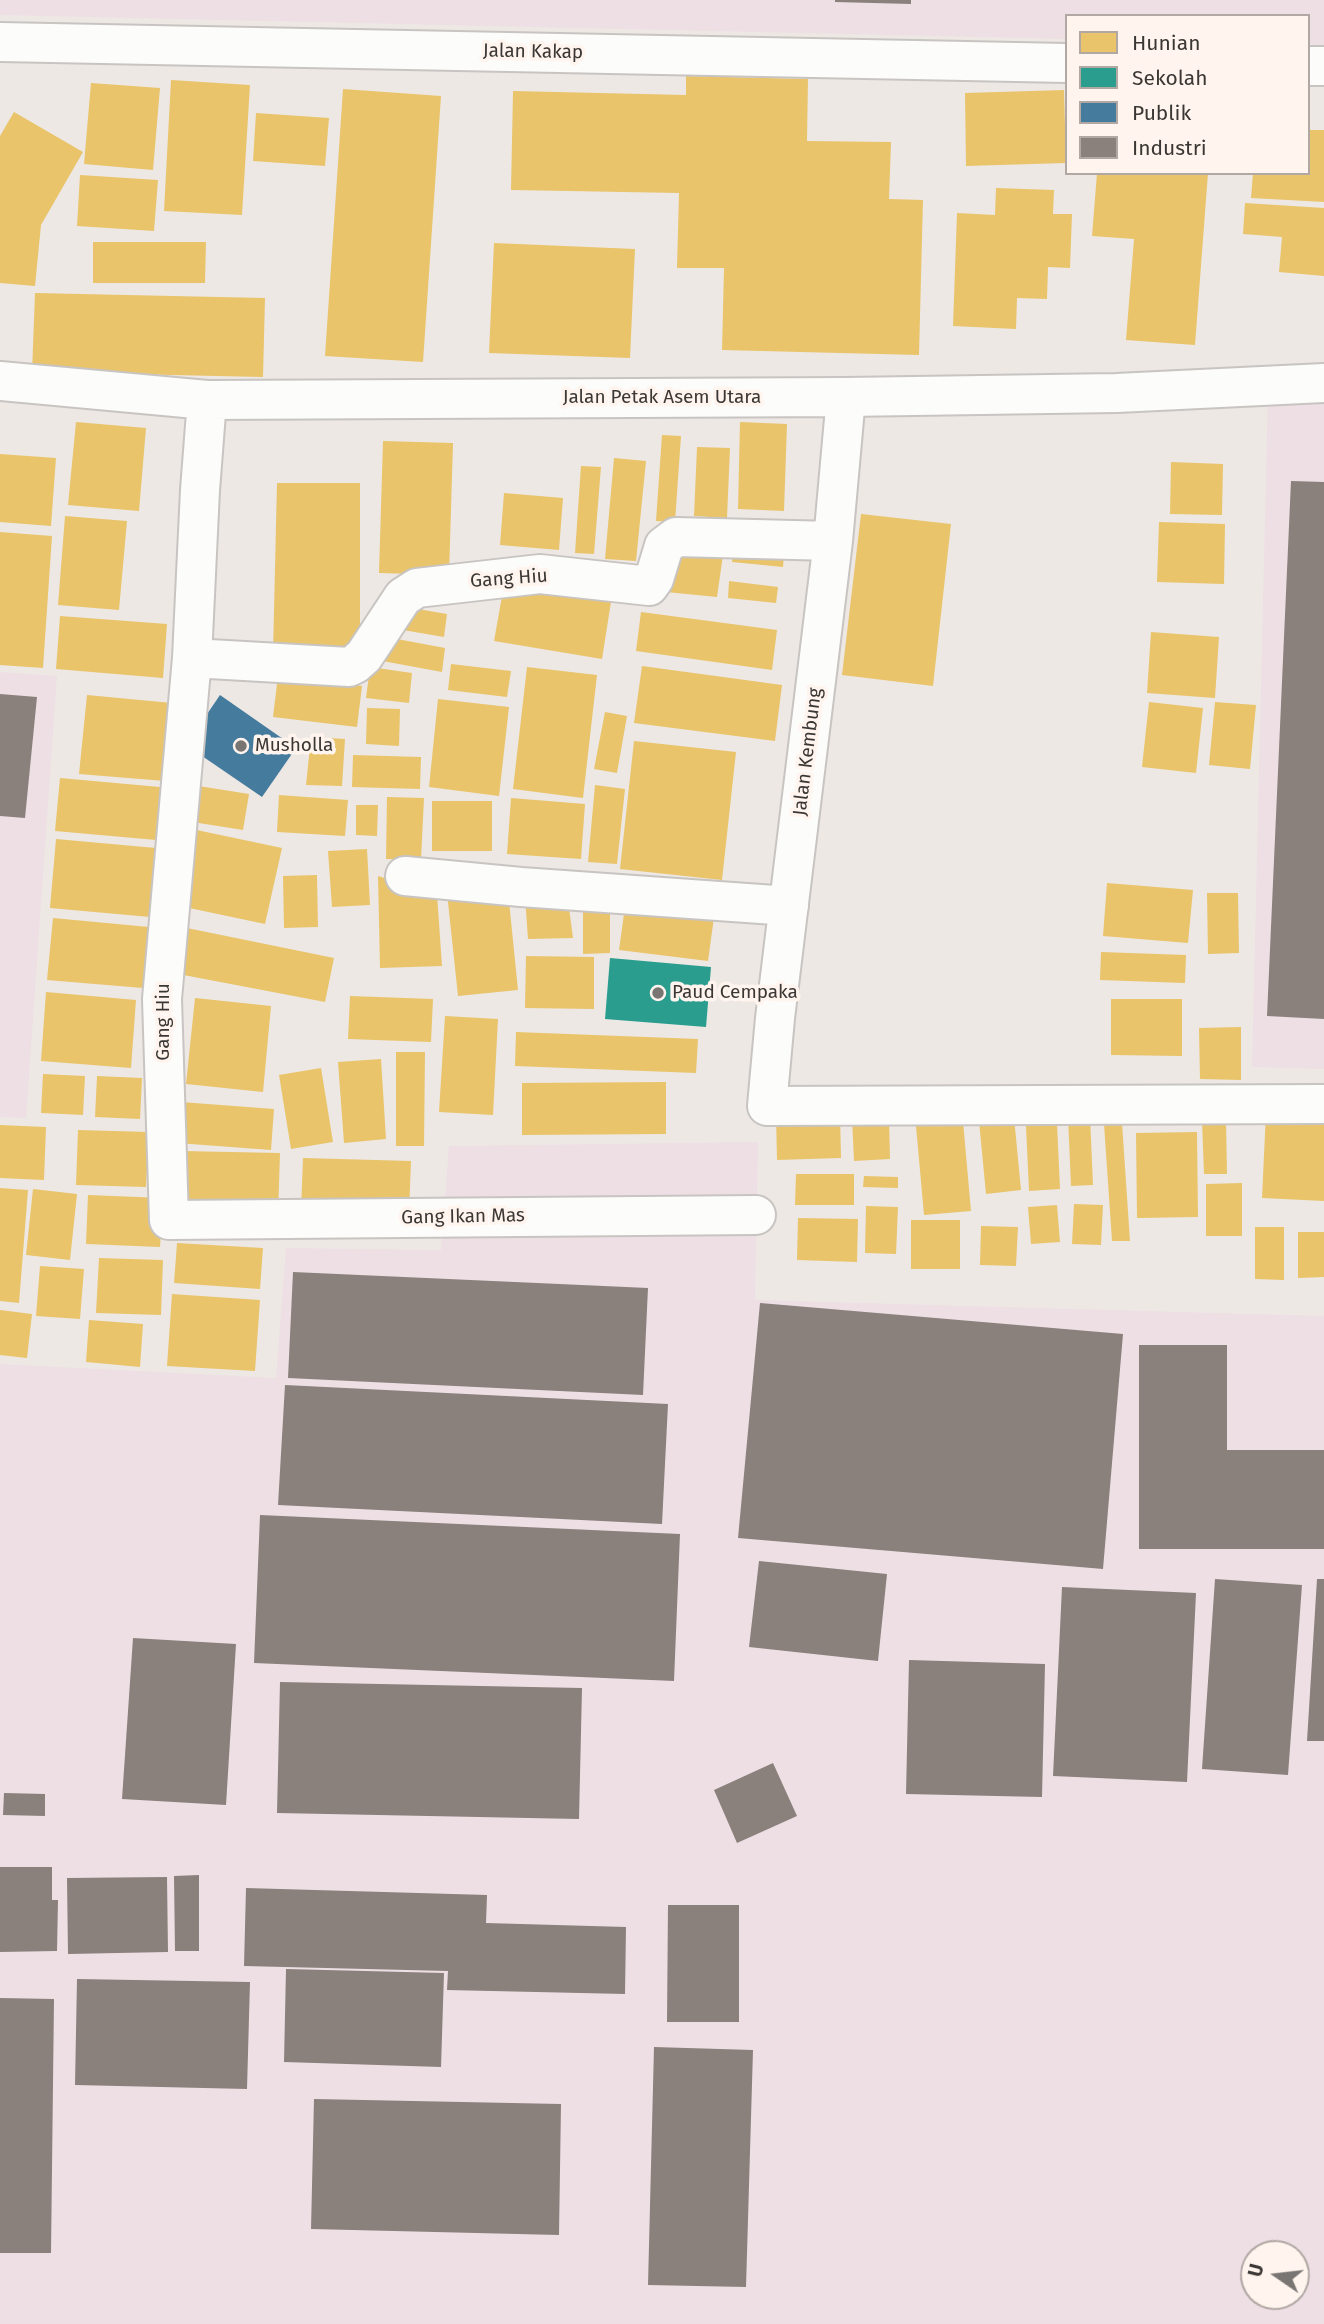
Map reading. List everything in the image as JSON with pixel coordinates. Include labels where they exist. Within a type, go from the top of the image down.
[{"type":"street","name":"Jalan Kakap","points":[[0,42],[1065,63]]},
{"type":"street","name":"Jalan Petak Asem Utara","points":[[0,381],[207,400],[1117,393],[1324,383]]},
{"type":"street","name":"Jalan Kembung","points":[[846,397],[833,541],[775,1018],[767,1106],[1324,1104]]},
{"type":"street","name":"Gang Hiu","points":[[169,1220],[162,999],[192,658],[207,400]]},
{"type":"street","name":"Gang Hiu","points":[[192,658],[349,667],[364,656],[403,597],[417,589],[540,574],[649,586],[654,579],[664,546],[676,537],[833,541]]},
{"type":"street","points":[[405,876],[789,906]]},
{"type":"street","name":"Gang Ikan Mas","points":[[169,1220],[756,1215]]},
{"type":"shaded area","points":[[0,0],[1324,0],[1324,45],[1310,44],[1310,14],[1065,14],[1065,39],[0,15]]},
{"type":"shaded area","points":[[1268,391],[1324,392],[1324,1069],[1252,1067]]},
{"type":"shaded area","points":[[0,672],[57,676],[26,1118],[0,1117]]},
{"type":"shaded area","points":[[758,1142],[755,1300],[1324,1316],[1324,2324],[0,2324],[0,1364],[276,1378],[286,1248],[441,1250],[449,1146]]},
{"type":"building: Hunian","points":[[686,76],[808,79],[807,141],[891,142],[889,199],[923,200],[919,355],[722,350],[724,268],[677,268],[679,193],[511,190],[513,91],[686,95]]},
{"type":"building: Hunian","points":[[171,80],[250,85],[242,215],[164,211]]},
{"type":"building: Hunian","points":[[91,83],[160,88],[153,170],[84,164]]},
{"type":"building: Hunian","points":[[343,89],[441,96],[423,362],[325,356]]},
{"type":"building: Hunian","points":[[1064,90],[1065,163],[966,166],[965,93]]},
{"type":"building: Hunian","points":[[14,112],[83,152],[41,225],[35,286],[0,283],[0,136]]},
{"type":"building: Hunian","points":[[256,113],[329,118],[325,166],[253,161]]},
{"type":"building: Hunian","points":[[1310,130],[1324,130],[1324,202],[1251,198],[1253,175],[1310,175]]},
{"type":"building: Hunian","points":[[80,175],[158,180],[154,231],[77,226]]},
{"type":"building: Hunian","points":[[1097,175],[1208,175],[1195,345],[1126,340],[1134,239],[1092,236]]},
{"type":"building: Hunian","points":[[996,188],[1054,190],[1053,214],[1072,214],[1070,268],[1048,267],[1047,299],[1017,298],[1016,329],[953,326],[957,213],[995,215]]},
{"type":"building: Hunian","points":[[1245,203],[1324,208],[1324,276],[1279,272],[1282,237],[1243,234]]},
{"type":"building: Hunian","points":[[93,242],[206,242],[205,283],[93,283]]},
{"type":"building: Hunian","points":[[494,243],[635,249],[630,358],[489,353]]},
{"type":"building: Hunian","points":[[35,293],[265,298],[263,377],[32,372]]},
{"type":"building: Hunian","points":[[76,422],[146,428],[139,511],[68,505]]},
{"type":"building: Hunian","points":[[740,422],[787,424],[784,511],[738,509]]},
{"type":"building: Hunian","points":[[662,435],[681,436],[675,522],[656,521]]},
{"type":"building: Hunian","points":[[383,441],[453,443],[449,575],[379,573]]},
{"type":"building: Hunian","points":[[697,447],[730,448],[727,518],[694,516]]},
{"type":"building: Hunian","points":[[0,454],[56,458],[51,526],[0,522]]},
{"type":"building: Hunian","points":[[614,458],[646,461],[636,561],[605,559]]},
{"type":"building: Hunian","points":[[1171,462],[1223,464],[1222,515],[1170,514]]},
{"type":"building: Hunian","points":[[581,466],[601,467],[594,554],[575,553]]},
{"type":"building: Hunian","points":[[277,483],[360,483],[360,651],[273,653]]},
{"type":"building: Hunian","points":[[504,493],[563,498],[559,550],[500,545]]},
{"type":"building: Hunian","points":[[861,514],[951,524],[933,686],[842,675]]},
{"type":"building: Hunian","points":[[65,516],[127,521],[119,610],[58,605]]},
{"type":"building: Hunian","points":[[1159,522],[1225,524],[1224,584],[1157,582]]},
{"type":"building: Hunian","points":[[0,532],[52,536],[43,668],[0,665]]},
{"type":"building: Hunian","points":[[670,550],[723,555],[717,597],[666,592]]},
{"type":"building: Hunian","points":[[733,551],[784,556],[783,567],[732,562]]},
{"type":"building: Hunian","points":[[729,581],[778,587],[776,603],[728,598]]},
{"type":"building: Hunian","points":[[504,585],[611,602],[602,659],[494,641]]},
{"type":"building: Hunian","points":[[400,606],[447,614],[444,637],[397,629]]},
{"type":"building: Hunian","points":[[641,612],[777,630],[772,670],[636,651]]},
{"type":"building: Hunian","points":[[60,616],[167,624],[163,678],[56,669]]},
{"type":"building: Hunian","points":[[1151,632],[1219,637],[1215,698],[1147,693]]},
{"type":"building: Hunian","points":[[381,636],[445,648],[442,672],[377,660]]},
{"type":"building: Hunian","points":[[451,664],[511,671],[507,697],[448,690]]},
{"type":"building: Hunian","points":[[642,666],[782,685],[775,741],[634,723]]},
{"type":"building: Hunian","points":[[370,667],[412,673],[409,703],[366,698]]},
{"type":"building: Hunian","points":[[527,667],[597,675],[583,798],[513,789]]},
{"type":"building: Hunian","points":[[278,676],[362,686],[357,727],[273,717]]},
{"type":"building: Hunian","points":[[87,695],[172,703],[165,781],[79,774]]},
{"type":"building: Hunian","points":[[438,699],[509,707],[499,796],[429,787]]},
{"type":"building: Hunian","points":[[1149,702],[1203,708],[1196,773],[1142,767]]},
{"type":"building: Hunian","points":[[1215,702],[1256,705],[1250,769],[1209,765]]},
{"type":"building: Hunian","points":[[367,708],[400,709],[399,746],[366,744]]},
{"type":"building: Hunian","points":[[605,712],[627,716],[617,773],[594,769]]},
{"type":"building: Hunian","points":[[311,737],[345,739],[342,786],[306,785]]},
{"type":"building: Hunian","points":[[634,741],[736,752],[722,880],[620,869]]},
{"type":"building: Hunian","points":[[353,755],[421,757],[420,789],[352,787]]},
{"type":"building: Hunian","points":[[60,778],[160,787],[156,840],[55,831]]},
{"type":"building: Hunian","points":[[186,784],[249,794],[243,830],[180,820]]},
{"type":"building: Hunian","points":[[595,785],[625,789],[617,864],[588,862]]},
{"type":"building: Hunian","points":[[279,795],[348,800],[345,836],[277,832]]},
{"type":"building: Hunian","points":[[387,797],[424,798],[421,860],[386,859]]},
{"type":"building: Hunian","points":[[511,798],[585,804],[581,859],[507,854]]},
{"type":"building: Hunian","points":[[432,801],[492,801],[492,851],[432,851]]},
{"type":"building: Hunian","points":[[356,805],[378,805],[377,836],[356,835]]},
{"type":"building: Hunian","points":[[192,829],[282,848],[265,924],[175,905]]},
{"type":"building: Hunian","points":[[56,839],[156,848],[150,917],[50,908]]},
{"type":"building: Hunian","points":[[367,849],[370,905],[332,907],[328,851]]},
{"type":"building: Hunian","points":[[317,875],[318,927],[284,928],[283,876]]},
{"type":"building: Hunian","points":[[378,876],[437,894],[442,966],[380,968]]},
{"type":"building: Hunian","points":[[1107,883],[1193,890],[1188,943],[1103,936]]},
{"type":"building: Hunian","points":[[447,893],[509,901],[518,990],[458,996]]},
{"type":"building: Hunian","points":[[1207,893],[1238,893],[1239,953],[1208,954]]},
{"type":"building: Hunian","points":[[525,897],[568,900],[573,938],[528,939]]},
{"type":"building: Hunian","points":[[583,898],[610,898],[610,953],[583,954]]},
{"type":"building: Hunian","points":[[626,899],[715,910],[708,961],[619,950]]},
{"type":"building: Hunian","points":[[53,918],[149,927],[143,988],[47,980]]},
{"type":"building: Hunian","points":[[182,927],[334,958],[325,1002],[173,973]]},
{"type":"building: Hunian","points":[[1101,952],[1186,955],[1185,983],[1100,980]]},
{"type":"building: Hunian","points":[[526,956],[594,957],[594,1009],[525,1008]]},
{"type":"building: Hunian","points":[[46,992],[136,1000],[131,1068],[41,1061]]},
{"type":"building: Hunian","points":[[350,996],[433,999],[431,1042],[348,1039]]},
{"type":"building: Hunian","points":[[195,998],[271,1006],[263,1092],[186,1084]]},
{"type":"building: Hunian","points":[[1111,999],[1182,999],[1182,1056],[1111,1055]]},
{"type":"building: Hunian","points":[[445,1016],[498,1019],[493,1115],[439,1112]]},
{"type":"building: Hunian","points":[[1241,1027],[1241,1080],[1200,1079],[1199,1028]]},
{"type":"building: Hunian","points":[[516,1032],[698,1039],[696,1073],[515,1066]]},
{"type":"building: Hunian","points":[[396,1052],[425,1052],[424,1146],[396,1146]]},
{"type":"building: Hunian","points":[[381,1059],[386,1139],[344,1143],[338,1062]]},
{"type":"building: Hunian","points":[[321,1068],[333,1142],[291,1149],[279,1075]]},
{"type":"building: Hunian","points":[[43,1074],[85,1076],[83,1115],[41,1113]]},
{"type":"building: Hunian","points":[[97,1076],[142,1078],[140,1119],[95,1117]]},
{"type":"building: Hunian","points":[[666,1082],[666,1134],[522,1135],[522,1083]]},
{"type":"building: Hunian","points":[[181,1102],[274,1109],[271,1150],[177,1143]]},
{"type":"building: Hunian","points":[[962,1110],[971,1211],[924,1215],[915,1115]]},
{"type":"building: Hunian","points":[[1266,1112],[1324,1115],[1324,1201],[1262,1198]]},
{"type":"building: Hunian","points":[[840,1114],[841,1158],[777,1160],[776,1115]]},
{"type":"building: Hunian","points":[[889,1116],[890,1159],[854,1161],[852,1118]]},
{"type":"building: Hunian","points":[[1090,1116],[1093,1185],[1071,1186],[1068,1117]]},
{"type":"building: Hunian","points":[[1014,1117],[1021,1190],[986,1194],[979,1121]]},
{"type":"building: Hunian","points":[[1226,1120],[1227,1174],[1204,1174],[1202,1121]]},
{"type":"building: Hunian","points":[[1057,1123],[1060,1189],[1029,1191],[1026,1126]]},
{"type":"building: Hunian","points":[[1122,1123],[1130,1241],[1112,1241],[1104,1124]]},
{"type":"building: Hunian","points":[[0,1125],[46,1127],[44,1180],[0,1178]]},
{"type":"building: Hunian","points":[[78,1130],[149,1132],[146,1187],[76,1185]]},
{"type":"building: Hunian","points":[[1197,1132],[1198,1217],[1137,1218],[1136,1133]]},
{"type":"building: Hunian","points":[[182,1151],[280,1153],[278,1216],[180,1214]]},
{"type":"building: Hunian","points":[[303,1158],[411,1161],[409,1213],[301,1209]]},
{"type":"building: Hunian","points":[[796,1174],[854,1174],[854,1205],[795,1205]]},
{"type":"building: Hunian","points":[[864,1176],[898,1177],[898,1188],[863,1187]]},
{"type":"building: Hunian","points":[[1242,1183],[1242,1236],[1206,1236],[1206,1184]]},
{"type":"building: Hunian","points":[[0,1188],[28,1190],[19,1303],[0,1301]]},
{"type":"building: Hunian","points":[[33,1189],[77,1194],[70,1260],[26,1255]]},
{"type":"building: Hunian","points":[[88,1195],[163,1198],[160,1247],[86,1244]]},
{"type":"building: Hunian","points":[[1074,1204],[1103,1205],[1101,1245],[1072,1244]]},
{"type":"building: Hunian","points":[[1057,1205],[1060,1242],[1031,1244],[1028,1207]]},
{"type":"building: Hunian","points":[[866,1206],[898,1207],[896,1254],[865,1253]]},
{"type":"building: Hunian","points":[[798,1218],[858,1219],[857,1262],[797,1260]]},
{"type":"building: Hunian","points":[[911,1220],[960,1220],[960,1269],[911,1269]]},
{"type":"building: Hunian","points":[[981,1226],[1018,1227],[1016,1266],[980,1265]]},
{"type":"building: Hunian","points":[[1255,1227],[1284,1227],[1284,1280],[1255,1279]]},
{"type":"building: Hunian","points":[[1298,1232],[1324,1232],[1324,1277],[1298,1278]]},
{"type":"building: Hunian","points":[[177,1243],[263,1248],[260,1289],[174,1283]]},
{"type":"building: Hunian","points":[[99,1258],[163,1260],[161,1315],[96,1313]]},
{"type":"building: Hunian","points":[[40,1266],[84,1269],[80,1319],[36,1316]]},
{"type":"building: Hunian","points":[[172,1294],[260,1300],[255,1371],[167,1366]]},
{"type":"building: Hunian","points":[[0,1310],[32,1314],[27,1358],[0,1355]]},
{"type":"building: Hunian","points":[[89,1320],[143,1324],[140,1367],[86,1362]]},
{"type":"building: Sekolah","name":"Paud Cempaka","points":[[610,958],[711,967],[706,1027],[605,1019]]},
{"type":"building: Publik","name":"Musholla","points":[[220,695],[296,748],[262,797],[186,745]]},
{"type":"building: Industri","points":[[911,0],[911,4],[835,2]]},
{"type":"building: Industri","points":[[1291,481],[1324,482],[1324,1019],[1267,1016]]},
{"type":"building: Industri","points":[[0,694],[37,697],[25,818],[0,816]]},
{"type":"building: Industri","points":[[293,1272],[648,1288],[643,1395],[288,1378]]},
{"type":"building: Industri","points":[[760,1303],[1123,1334],[1103,1569],[738,1538]]},
{"type":"building: Industri","points":[[1139,1345],[1227,1345],[1227,1450],[1324,1450],[1324,1549],[1139,1549]]},
{"type":"building: Industri","points":[[285,1385],[668,1404],[662,1524],[278,1505]]},
{"type":"building: Industri","points":[[260,1515],[680,1534],[674,1681],[254,1663]]},
{"type":"building: Industri","points":[[759,1561],[887,1574],[878,1661],[749,1647]]},
{"type":"building: Industri","points":[[1215,1579],[1302,1585],[1288,1775],[1202,1769]]},
{"type":"building: Industri","points":[[1317,1579],[1324,1579],[1324,1741],[1307,1741]]},
{"type":"building: Industri","points":[[1062,1587],[1196,1593],[1187,1782],[1053,1776]]},
{"type":"building: Industri","points":[[133,1638],[236,1644],[226,1805],[122,1799]]},
{"type":"building: Industri","points":[[909,1660],[1045,1664],[1042,1797],[906,1794]]},
{"type":"building: Industri","points":[[280,1682],[582,1688],[579,1819],[277,1813]]},
{"type":"building: Industri","points":[[773,1763],[797,1816],[737,1843],[714,1790]]},
{"type":"building: Industri","points":[[4,1793],[45,1794],[45,1816],[3,1815]]},
{"type":"building: Industri","points":[[0,1867],[52,1867],[52,1900],[58,1900],[57,1951],[0,1952]]},
{"type":"building: Industri","points":[[199,1875],[199,1951],[175,1951],[174,1876]]},
{"type":"building: Industri","points":[[167,1877],[168,1952],[68,1954],[67,1878]]},
{"type":"building: Industri","points":[[246,1888],[487,1895],[486,1923],[626,1927],[625,1994],[447,1990],[448,1971],[244,1966]]},
{"type":"building: Industri","points":[[668,1905],[739,1905],[739,2022],[667,2022]]},
{"type":"building: Industri","points":[[286,1969],[444,1973],[441,2067],[284,2062]]},
{"type":"building: Industri","points":[[77,1979],[250,1982],[247,2089],[75,2085]]},
{"type":"building: Industri","points":[[0,1998],[54,1999],[51,2253],[0,2253]]},
{"type":"building: Industri","points":[[654,2047],[753,2050],[746,2287],[648,2285]]},
{"type":"building: Industri","points":[[314,2099],[561,2104],[559,2235],[311,2229]]},
{"type":"place","name":"Musholla","points":[[241,746]]},
{"type":"place","name":"Paud Cempaka","points":[[658,993]]}]
